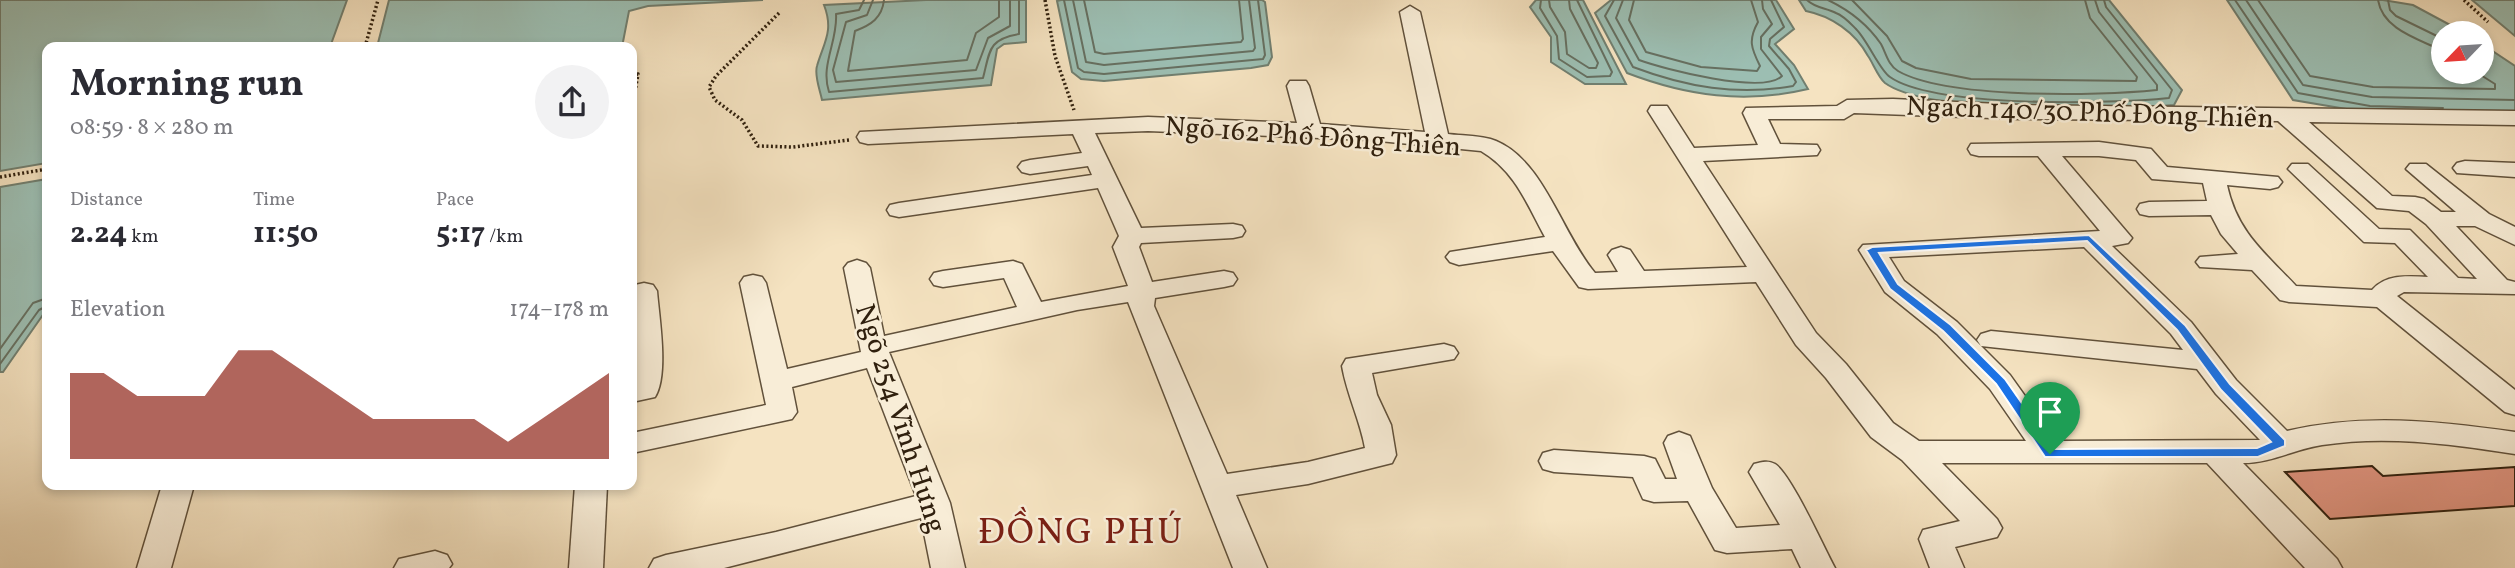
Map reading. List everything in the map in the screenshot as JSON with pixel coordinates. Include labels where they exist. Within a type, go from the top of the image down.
[{"type":"street","points":[[1410,12],[1438,142]]},
{"type":"street","points":[[1298,86],[1306,108],[1310,132]]},
{"type":"street","name":"Ngách 140/30 Phố Đông Thiên","points":[[1772,151],[1754,113],[1844,112],[1847,107],[1893,106],[2020,112],[2285,115],[2386,203],[2415,204],[2435,219],[2507,288]]},
{"type":"street","points":[[1659,111],[1761,274],[1806,339],[1836,371],[1882,430],[1913,452],[1986,528],[1935,539],[1947,568]]},
{"type":"street","points":[[2285,115],[2515,118]]},
{"type":"street","name":"Ngõ 162 Phố Đông Thiên","points":[[868,137],[1148,124],[1369,133],[1487,145],[1510,158],[1531,186],[1560,242],[1588,281],[1761,274]]},
{"type":"street","points":[[1082,129],[1098,169],[1132,236]]},
{"type":"street","points":[[1979,149],[2099,149],[2143,154],[2160,174],[2270,182]]},
{"type":"street","points":[[1687,155],[1810,150]]},
{"type":"street","points":[[2045,150],[2119,238],[1872,250],[1894,286],[1947,328],[2000,382],[2050,454]]},
{"type":"street","points":[[1030,167],[1098,169]]},
{"type":"street","points":[[2465,168],[2515,170]]},
{"type":"street","points":[[898,210],[1098,169]]},
{"type":"street","points":[[2300,169],[2373,237],[2401,235],[2449,284]]},
{"type":"street","points":[[2418,169],[2480,219],[2515,237]]},
{"type":"street","points":[[2214,177],[2220,208],[2233,234],[2289,294],[2385,299],[2515,405]]},
{"type":"street","points":[[2149,209],[2220,208]]},
{"type":"street","name":"Ngách 140/30 Phố Đông Thiên","points":[[2435,219],[2480,219]]},
{"type":"street","points":[[1132,236],[1233,231]]},
{"type":"street","points":[[1132,236],[1126,247],[1143,292],[1141,306],[1250,568]]},
{"type":"street","points":[[2089,238],[2181,327],[2226,387],[2280,443]]},
{"type":"street","points":[[1459,257],[1560,242]]},
{"type":"street","points":[[1621,256],[1636,280]]},
{"type":"street","points":[[2209,262],[2258,262]]},
{"type":"street","name":"Ngõ 254 Vĩnh Hưng","points":[[856,268],[875,352],[934,503],[948,568]]},
{"type":"street","points":[[943,279],[1013,269],[1032,312]]},
{"type":"street","points":[[776,381],[875,352],[1032,312],[1077,302],[1224,279]]},
{"type":"street","points":[[637,442],[782,412],[753,283]]},
{"type":"street","name":"Ngách 140/30 Phố Đông Thiên","points":[[2385,299],[2384,292],[2400,284],[2507,288]]},
{"type":"street","points":[[637,391],[646,390],[644,291]]},
{"type":"street","points":[[1991,340],[2207,361]]},
{"type":"street","points":[[1217,487],[1308,473],[1381,455],[1376,425],[1362,395],[1356,366],[1444,353]]},
{"type":"street","points":[[1913,452],[2258,452],[2280,443],[2363,429],[2455,434],[2515,443]]},
{"type":"street","points":[[1679,443],[1698,488],[1727,541],[1802,536]]},
{"type":"street","points":[[2216,453],[2325,568]]},
{"type":"street","points":[[1554,461],[1644,467],[1654,491],[1698,488]]},
{"type":"street","points":[[1765,472],[1783,498],[1818,568]]},
{"type":"street","points":[[154,568],[177,490]]},
{"type":"street","points":[[586,568],[592,490]]},
{"type":"street","points":[[666,568],[776,544],[934,503]]},
{"type":"path","points":[[366,42],[378,0]]},
{"type":"path","points":[[1045,0],[1046,25],[1054,61],[1082,129]]},
{"type":"path","points":[[2464,0],[2487,21]]},
{"type":"path","points":[[779,13],[716,76],[709,87],[715,100],[741,120],[758,146],[793,147],[868,137]]},
{"type":"path","points":[[0,177],[42,170]]},
{"type":"water","points":[[0,0],[347,0],[332,42],[42,42],[42,164],[0,171]]},
{"type":"water","points":[[389,0],[763,0],[648,6],[629,11],[623,42],[378,42]]},
{"type":"water","points":[[926,0],[1026,0],[1026,42],[1004,44],[997,49],[991,85],[822,100],[816,70],[828,29],[824,5]]},
{"type":"water","points":[[1262,0],[1265,2],[1272,57],[1268,65],[1251,68],[1104,81],[1081,79],[1072,72],[1057,1]]},
{"type":"water","points":[[1536,0],[1583,0],[1626,84],[1585,84],[1551,62],[1551,37],[1530,7]]},
{"type":"water","points":[[1611,0],[1776,0],[1794,29],[1775,44],[1794,65],[1808,89],[1762,96],[1716,95],[1672,87],[1627,73],[1595,13]]},
{"type":"water","points":[[1799,0],[2109,0],[2182,90],[2174,105],[2111,108],[2024,108],[1941,101],[1908,93],[1885,83],[1863,47],[1842,26],[1806,11]]},
{"type":"water","points":[[2227,0],[2383,0],[2413,5],[2443,21],[2431,21],[2431,84],[2494,84],[2494,52],[2515,66],[2515,116],[2370,113],[2293,100]]},
{"type":"water","points":[[2472,0],[2515,0],[2515,36]]},
{"type":"water","points":[[42,180],[42,316],[3,372],[0,372],[0,187]]},
{"type":"building","points":[[2372,466],[2383,476],[2515,467],[2515,506],[2330,519],[2285,472]]},
{"type":"district","name":"ĐỒNG PHÚ","points":[[1081,530]]},
{"type":"route","points":[[2089,238],[2181,327],[2226,387],[2280,443],[2258,452],[2050,454],[2000,382],[1947,328],[1894,286],[1872,250],[2089,238]]}]
